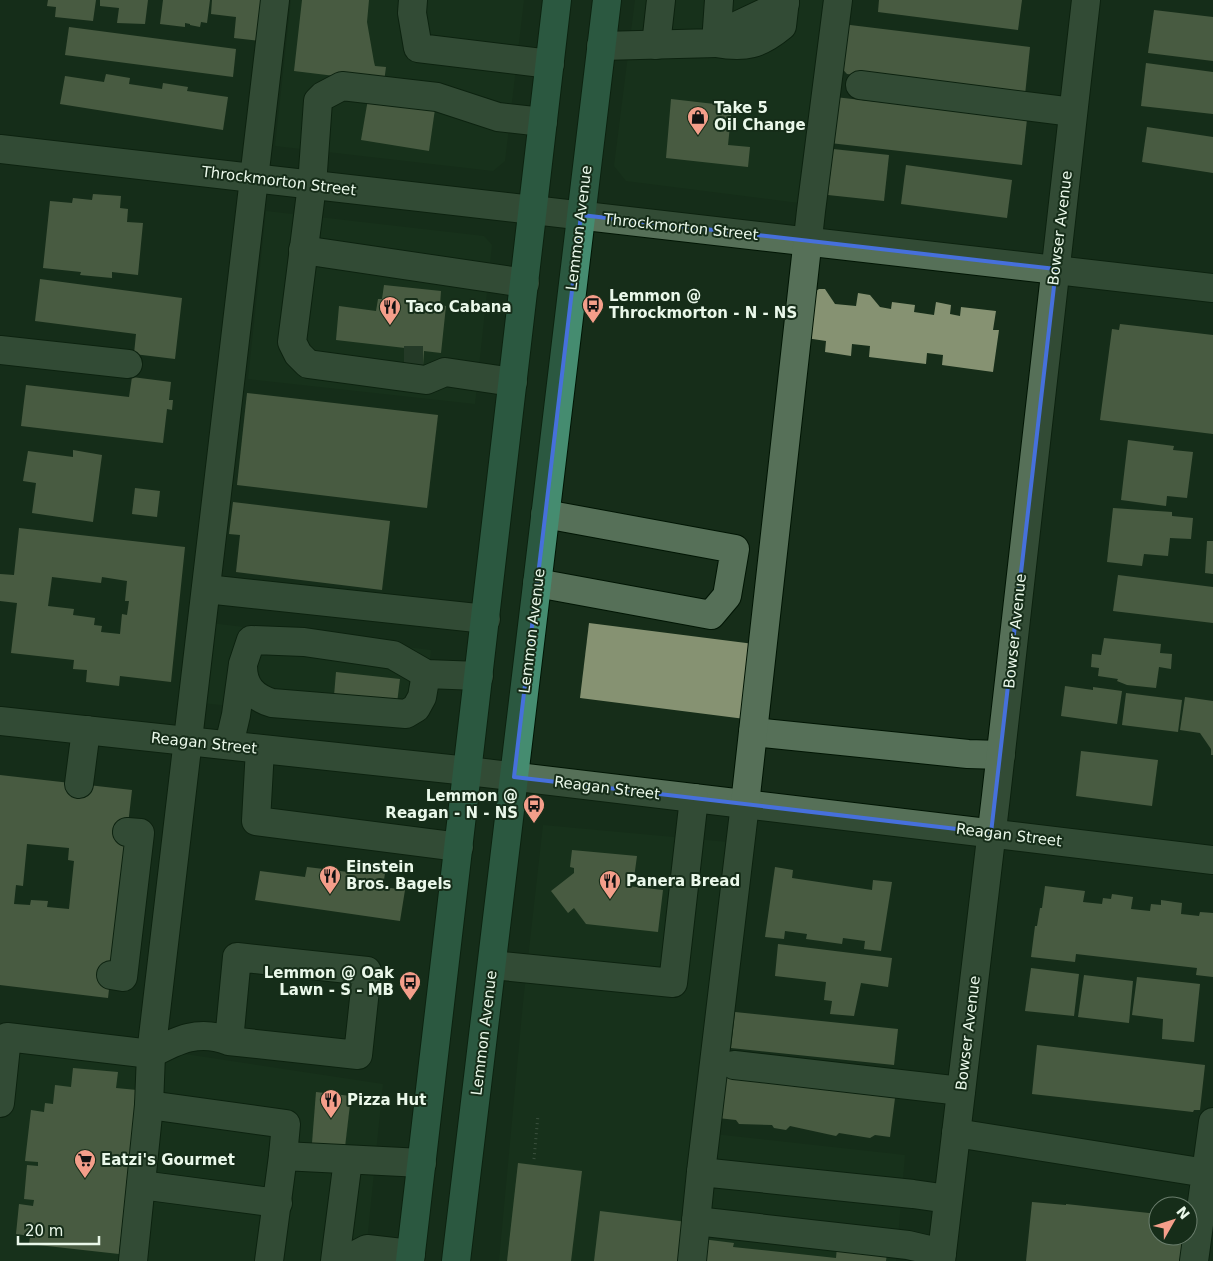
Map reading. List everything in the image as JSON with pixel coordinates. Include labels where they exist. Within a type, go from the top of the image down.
[{"type":"main road","points":[[411,1257],[557,0]]},
{"type":"main road","name":"Lemmon Avenue","points":[[456,1261],[607,0]]},
{"type":"street","points":[[134,1261],[149,1105],[150,1054],[275,0]]},
{"type":"street","points":[[413,0],[412,13],[418,48],[550,64]]},
{"type":"street","points":[[656,45],[661,0]]},
{"type":"street","points":[[716,43],[718,0]]},
{"type":"street","points":[[692,1261],[808,241],[838,0]]},
{"type":"street","name":"Bowser Avenue","points":[[941,1257],[1001,755],[1086,0]]},
{"type":"street","points":[[601,46],[716,43],[732,28],[785,2]]},
{"type":"street","points":[[860,85],[1073,112]]},
{"type":"street","points":[[424,364],[426,380],[308,364],[298,354],[292,342],[312,185],[318,101],[323,96],[342,86],[437,97],[498,117],[544,122]]},
{"type":"street","name":"Throckmorton Street","points":[[0,149],[1213,288]]},
{"type":"street","points":[[303,250],[525,283]]},
{"type":"street","points":[[0,350],[128,364]]},
{"type":"street","points":[[344,369],[358,358],[424,364],[513,382]]},
{"type":"street","points":[[537,583],[711,615],[727,596],[735,549],[545,514]]},
{"type":"street","points":[[206,590],[486,619]]},
{"type":"street","points":[[229,745],[236,715],[243,664],[251,640],[304,642],[392,655],[426,674],[479,676]]},
{"type":"street","points":[[243,664],[243,675],[246,685],[253,694],[262,700],[272,703],[406,714],[416,708],[422,697],[426,674]]},
{"type":"street","name":"Reagan Street","points":[[0,721],[468,771],[1213,860]]},
{"type":"street","points":[[79,784],[86,730]]},
{"type":"street","points":[[753,732],[968,754],[1001,755]]},
{"type":"street","points":[[260,749],[256,821],[459,847]]},
{"type":"street","points":[[492,964],[673,983],[694,798]]},
{"type":"street","points":[[111,975],[123,977],[125,904],[140,833],[127,832]]},
{"type":"street","points":[[0,1103],[4,1037],[150,1054],[181,1038],[216,1036],[229,1041],[358,1055],[366,971],[237,957],[229,1041]]},
{"type":"street","points":[[734,1065],[961,1091]]},
{"type":"street","points":[[149,1105],[286,1124],[278,1204],[269,1261]]},
{"type":"street","points":[[1194,1261],[1213,1122]]},
{"type":"street","points":[[956,1133],[1206,1174]]},
{"type":"street","points":[[283,1156],[422,1164]]},
{"type":"street","points":[[335,1261],[348,1160]]},
{"type":"street","points":[[701,1172],[948,1199]]},
{"type":"street","points":[[141,1185],[278,1204]]},
{"type":"street","points":[[696,1221],[908,1245],[941,1257]]},
{"type":"street","points":[[344,1261],[367,1250],[411,1257]]},
{"type":"path","points":[[534,1159],[538,1115]]},
{"type":"highlighted area","points":[[581,215],[1056,269],[991,833],[514,777]]},
{"type":"shaded area","points":[[291,0],[524,0],[505,161],[493,171],[275,146]]},
{"type":"shaded area","points":[[635,0],[825,0],[799,203],[626,181],[614,166]]},
{"type":"shaded area","points":[[266,211],[484,236],[492,245],[475,404],[248,379]]},
{"type":"shaded area","points":[[211,623],[431,650],[426,699],[407,725],[202,703]]},
{"type":"shaded area","points":[[543,825],[728,842],[696,1132],[905,1155],[896,1261],[499,1261],[523,1003]]},
{"type":"shaded area","points":[[0,1026],[383,1084],[365,1261],[0,1261]]},
{"type":"building","points":[[48,0],[96,0],[93,21],[55,17],[56,7],[47,6]]},
{"type":"building","points":[[100,0],[148,0],[145,24],[117,23],[119,8],[100,6]]},
{"type":"building","points":[[163,0],[210,0],[207,23],[201,22],[200,27],[185,23],[185,27],[160,24]]},
{"type":"building","points":[[212,0],[266,0],[261,41],[234,38],[236,17],[211,14]]},
{"type":"building","points":[[302,0],[369,0],[367,22],[374,62],[375,66],[386,67],[384,82],[294,71]]},
{"type":"building","points":[[879,0],[1022,0],[1018,30],[878,12]]},
{"type":"building","points":[[1154,10],[1213,17],[1213,61],[1148,53]]},
{"type":"building","points":[[842,24],[1030,47],[1025,95],[847,74],[838,64]]},
{"type":"building","points":[[69,27],[236,49],[233,77],[65,55]]},
{"type":"building","points":[[1146,63],[1213,72],[1213,114],[1141,106]]},
{"type":"building","points":[[106,74],[130,78],[129,84],[162,89],[163,83],[188,87],[187,91],[228,97],[223,130],[60,104],[65,76],[104,82]]},
{"type":"building","points":[[835,97],[1027,119],[1022,165],[830,143]]},
{"type":"building","points":[[368,99],[435,109],[429,151],[361,140]]},
{"type":"building","name":"Take 5 Oil Change","points":[[671,99],[732,106],[728,145],[750,147],[748,167],[666,158]]},
{"type":"building","points":[[1147,127],[1213,137],[1213,173],[1142,162]]},
{"type":"building","points":[[833,149],[889,155],[884,201],[828,195]]},
{"type":"building","points":[[906,165],[1012,180],[1007,218],[901,204]]},
{"type":"building","points":[[93,194],[121,196],[120,208],[128,209],[127,222],[143,223],[138,275],[112,272],[112,278],[80,275],[81,272],[43,268],[50,201],[72,203],[73,198],[92,200]]},
{"type":"building","points":[[40,279],[182,298],[175,359],[134,354],[136,334],[35,321]]},
{"type":"building","name":"Taco Cabana","points":[[384,285],[441,291],[440,305],[446,306],[441,353],[424,351],[423,366],[404,364],[405,348],[336,340],[339,306],[376,311],[378,299],[382,299]]},
{"type":"building","points":[[819,289],[825,289],[835,304],[856,306],[858,293],[870,295],[880,307],[891,309],[892,302],[915,305],[914,312],[934,315],[936,302],[951,305],[950,314],[960,316],[961,307],[996,311],[993,330],[999,330],[993,372],[942,365],[943,355],[927,353],[926,364],[869,357],[870,346],[852,344],[851,356],[825,352],[826,341],[806,338],[811,294]]},
{"type":"building","points":[[1120,324],[1213,335],[1213,434],[1100,420],[1112,329],[1119,330]]},
{"type":"building","points":[[132,377],[171,382],[169,400],[173,400],[172,410],[167,409],[163,443],[21,426],[26,385],[129,397]]},
{"type":"building","points":[[247,393],[438,415],[427,508],[237,485]]},
{"type":"building","points":[[1128,440],[1174,446],[1173,450],[1193,452],[1187,498],[1167,496],[1166,506],[1121,500]]},
{"type":"building","points":[[73,450],[102,455],[93,522],[32,513],[36,483],[23,481],[28,451],[73,457]]},
{"type":"building","points":[[135,488],[160,491],[157,517],[132,514]]},
{"type":"building","points":[[233,502],[390,521],[382,590],[236,572],[240,535],[229,534]]},
{"type":"building","points":[[1113,508],[1172,512],[1172,516],[1193,518],[1191,539],[1170,538],[1168,556],[1144,554],[1142,566],[1107,562]]},
{"type":"building","points":[[19,528],[185,547],[171,682],[120,676],[119,686],[86,682],[87,670],[73,669],[74,660],[11,653],[17,603],[0,601],[0,574],[14,575]],"holes":[[[52,577],[101,583],[102,577],[127,581],[125,601],[129,601],[127,615],[122,614],[120,634],[101,632],[102,626],[94,625],[95,618],[73,615],[74,609],[48,606]]]},
{"type":"building","points":[[1207,541],[1213,541],[1213,574],[1205,573]]},
{"type":"building","points":[[1118,575],[1213,587],[1213,623],[1113,611]]},
{"type":"building","points":[[589,623],[754,644],[745,719],[580,698]]},
{"type":"building","points":[[1104,638],[1161,644],[1160,653],[1172,654],[1171,669],[1159,667],[1156,688],[1127,685],[1117,681],[1118,679],[1098,676],[1099,668],[1091,667],[1092,654],[1101,655]]},
{"type":"building","points":[[336,672],[400,679],[397,703],[334,696]]},
{"type":"building","points":[[1065,686],[1093,690],[1093,687],[1122,691],[1117,724],[1061,716]]},
{"type":"building","points":[[1126,693],[1182,700],[1178,732],[1122,725]]},
{"type":"building","points":[[1185,697],[1213,701],[1213,755],[1211,755],[1211,749],[1200,733],[1180,730]]},
{"type":"building","points":[[1081,751],[1158,760],[1152,806],[1076,796]]},
{"type":"building","points":[[0,775],[132,790],[108,998],[0,985]],"holes":[[[27,844],[69,848],[68,860],[74,861],[69,909],[47,907],[48,901],[31,900],[30,905],[14,904],[16,885],[23,886]]]},
{"type":"building","name":"Panera Bread","points":[[572,850],[637,856],[634,878],[629,878],[628,886],[663,890],[658,932],[586,924],[574,908],[568,913],[551,891],[574,873],[574,868],[570,867]]},
{"type":"building","name":"Einstein Bros. Bagels","points":[[307,867],[348,872],[348,868],[385,873],[383,887],[405,890],[400,921],[255,900],[260,871],[305,877]]},
{"type":"building","points":[[775,867],[793,870],[792,878],[872,890],[873,880],[892,882],[881,951],[864,949],[865,941],[843,938],[842,944],[806,939],[807,934],[785,931],[784,939],[765,937]]},
{"type":"building","points":[[1045,886],[1085,891],[1083,902],[1102,904],[1103,898],[1111,899],[1112,894],[1133,897],[1131,909],[1150,911],[1151,904],[1161,905],[1161,900],[1182,903],[1181,914],[1199,916],[1200,912],[1213,913],[1213,977],[1196,975],[1197,968],[1076,954],[1075,962],[1031,957],[1035,926],[1037,926],[1040,908],[1042,908]]},
{"type":"building","points":[[778,944],[892,958],[888,987],[861,983],[854,1016],[830,1014],[832,1001],[824,1000],[826,982],[775,976]]},
{"type":"building","points":[[1031,968],[1079,974],[1074,1016],[1025,1011]]},
{"type":"building","points":[[1084,975],[1133,981],[1129,1023],[1078,1017]]},
{"type":"building","points":[[1137,977],[1200,984],[1194,1042],[1162,1039],[1163,1019],[1132,1015]]},
{"type":"building","points":[[735,1012],[898,1029],[894,1065],[731,1048]]},
{"type":"building","points":[[1037,1045],[1205,1065],[1200,1110],[1194,1110],[1193,1112],[1032,1094]]},
{"type":"building","points":[[73,1068],[118,1072],[116,1088],[137,1090],[119,1254],[29,1244],[30,1236],[16,1234],[19,1204],[33,1206],[34,1200],[24,1199],[27,1165],[38,1166],[38,1162],[25,1161],[31,1110],[44,1112],[45,1103],[53,1104],[55,1085],[71,1087]]},
{"type":"building","points":[[723,1077],[895,1098],[890,1137],[875,1135],[870,1138],[839,1133],[836,1136],[790,1126],[786,1130],[774,1128],[772,1125],[739,1124],[736,1120],[718,1118]]},
{"type":"building","name":"Pizza Hut","points":[[316,1092],[351,1096],[345,1147],[312,1143]]},
{"type":"building","points":[[518,1163],[582,1171],[571,1261],[507,1261]]},
{"type":"building","points":[[1032,1202],[1148,1213],[1148,1246],[1187,1246],[1185,1261],[1026,1261]]},
{"type":"building","points":[[600,1211],[687,1222],[682,1261],[594,1261]]},
{"type":"building","points":[[702,1239],[734,1243],[733,1247],[836,1258],[837,1247],[888,1246],[886,1261],[699,1261]]},
{"type":"tunnel","points":[[404,360],[423,360]]},
{"type":"place","name":"Take 5 Oil Change","points":[[698,136]]},
{"type":"place","name":"Lemmon @ Throckmorton - N - NS","points":[[593,324]]},
{"type":"place","name":"Taco Cabana","points":[[390,326]]},
{"type":"place","name":"Lemmon @ Reagan - N - NS","points":[[534,824]]},
{"type":"place","name":"Einstein Bros. Bagels","points":[[330,895]]},
{"type":"place","name":"Panera Bread","points":[[610,900]]},
{"type":"place","name":"Lemmon @ Oak Lawn - S - MB","points":[[410,1001]]},
{"type":"place","name":"Pizza Hut","points":[[331,1119]]},
{"type":"place","name":"Eatzi's Gourmet","points":[[85,1179]]}]
